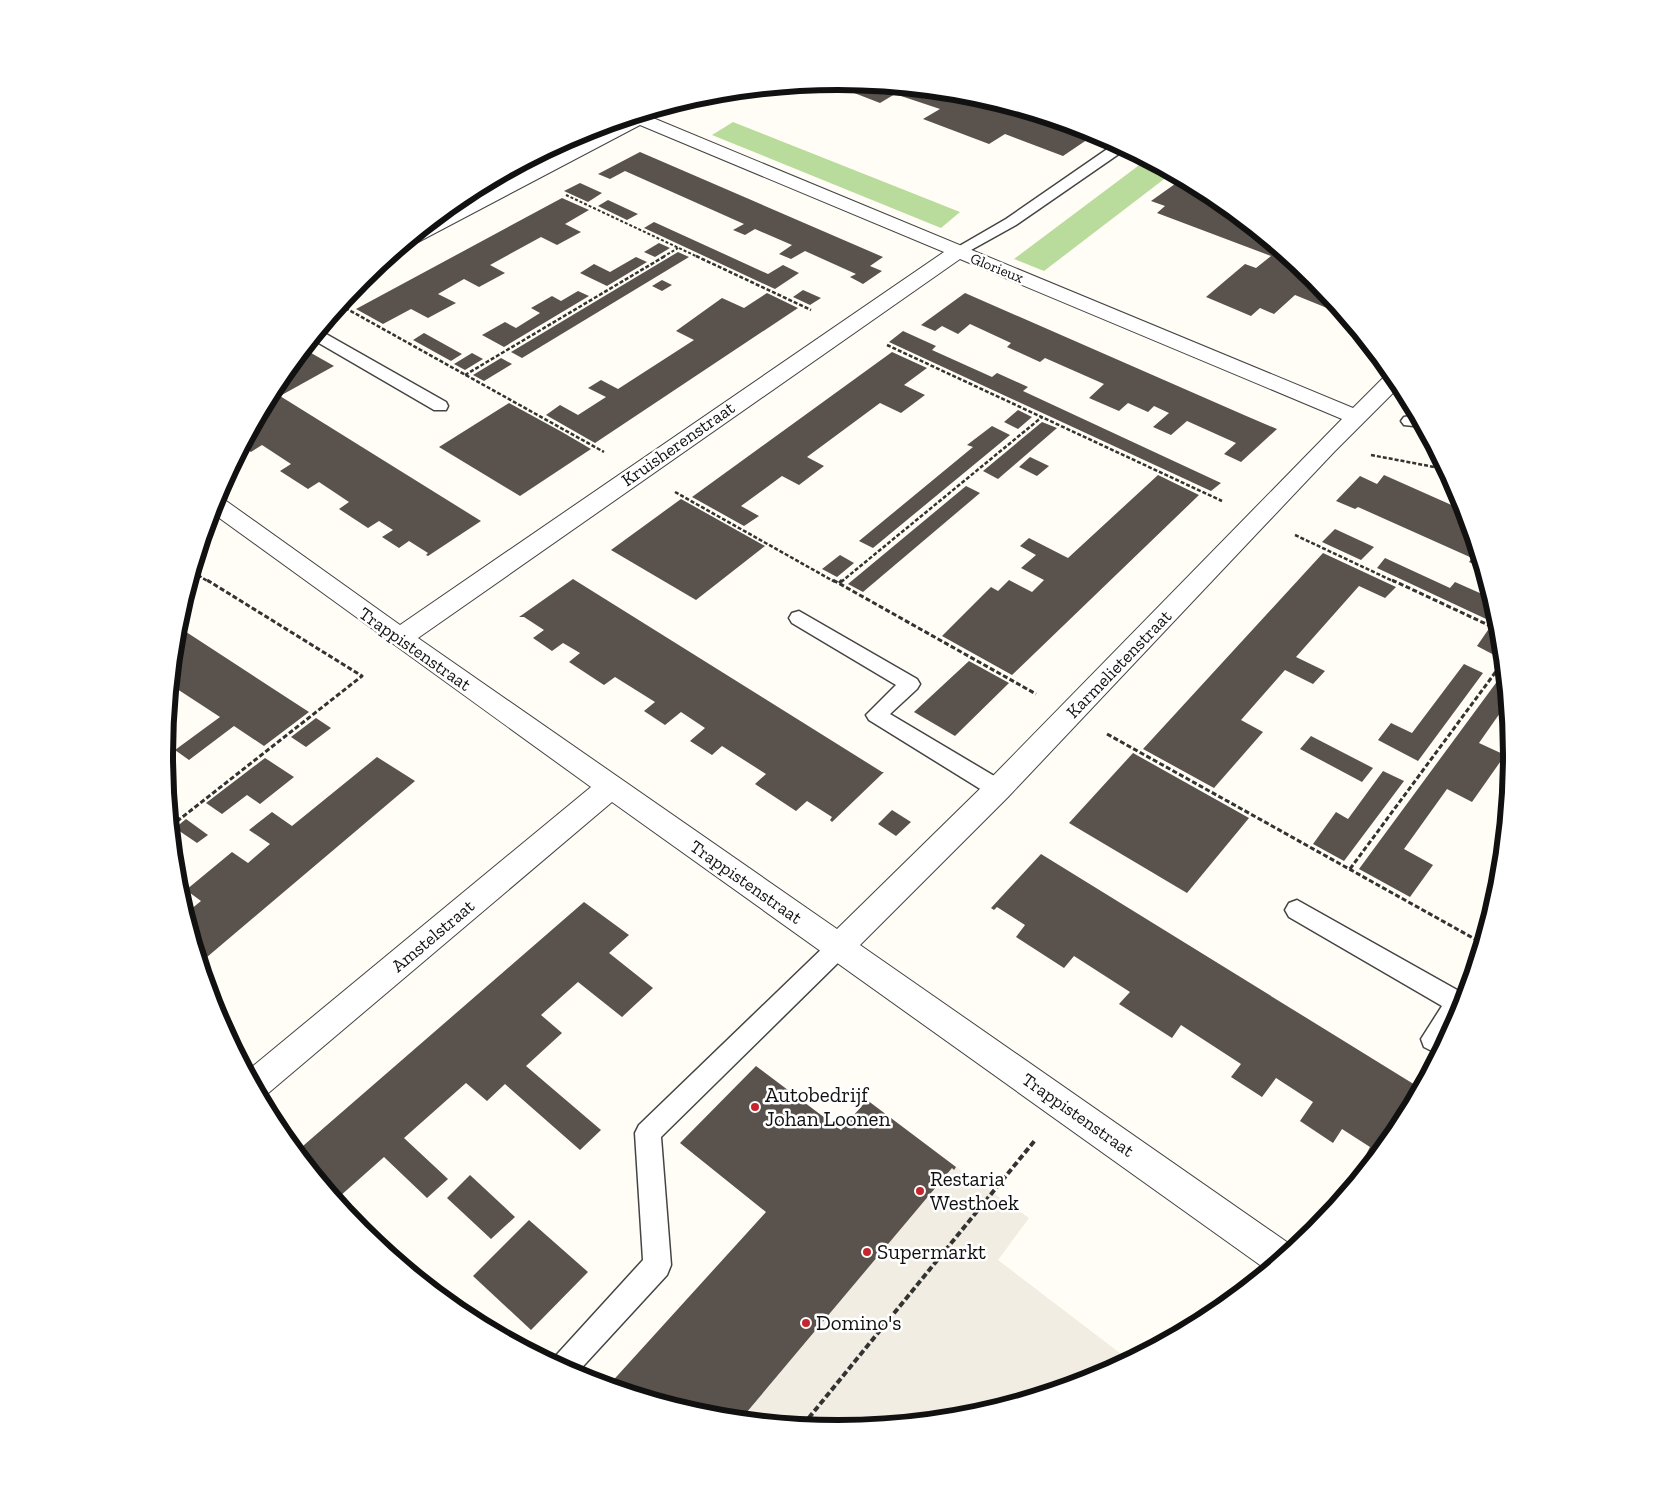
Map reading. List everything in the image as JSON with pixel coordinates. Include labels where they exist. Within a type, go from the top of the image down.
[{"type":"street","name":"Glorieux","points":[[652,117],[957,252],[1356,417]]},
{"type":"street","points":[[439,223],[627,124]]},
{"type":"street","name":"Kruisherenstraat","points":[[400,638],[957,252]]},
{"type":"street","name":"Karmelietenstraat","points":[[839,948],[998,789],[1326,447],[1390,384]]},
{"type":"street","name":"Trappistenstraat","points":[[221,508],[400,638],[1276,1255]]},
{"type":"street","name":"Amstelstraat","points":[[259,1082],[611,787]]},
{"type":"lane","points":[[957,252],[1011,222],[1114,151]]},
{"type":"lane","points":[[321,337],[440,406]]},
{"type":"lane","points":[[798,618],[910,684],[876,715],[998,789]]},
{"type":"lane","points":[[1297,910],[1455,1001]]},
{"type":"lane","points":[[568,1362],[657,1265],[648,1133],[839,948]]},
{"type":"lane","points":[[1437,1042],[1433,1039],[1449,1016]]},
{"type":"path","points":[[527,177],[1490,625]]},
{"type":"path","points":[[465,375],[679,248]]},
{"type":"path","points":[[346,308],[1476,940]]},
{"type":"path","points":[[839,583],[1042,417]]},
{"type":"path","points":[[1326,447],[1437,467]]},
{"type":"path","points":[[177,822],[362,676],[198,575]]},
{"type":"path","points":[[1350,869],[1497,670]]},
{"type":"path","points":[[808,1419],[1063,1105]]},
{"type":"green space","points":[[733,122],[960,212],[941,228],[712,135]]},
{"type":"green space","points":[[1141,164],[1167,177],[1044,271],[1014,259]]},
{"type":"shaded area","points":[[956,1167],[1029,1218],[998,1260],[1123,1355],[1052,1385],[968,1407],[925,1414],[881,1419],[838,1420],[795,1419],[746,1413],[952,1168]]},
{"type":"building","points":[[847,90],[881,91],[968,103],[1052,125],[1088,139],[1063,156],[1005,134],[989,144],[923,119],[940,109],[895,94],[880,103]]},
{"type":"building","points":[[640,152],[883,257],[870,266],[882,271],[863,284],[850,277],[856,274],[805,251],[791,259],[779,254],[792,245],[755,229],[745,235],[733,230],[744,224],[625,171],[610,179],[598,174]]},
{"type":"building","points":[[580,183],[602,193],[588,202],[564,191]]},
{"type":"building","points":[[1177,183],[1243,227],[1276,255],[1328,307],[1327,308],[1295,295],[1274,314],[1260,308],[1251,316],[1206,297],[1245,264],[1256,268],[1271,256],[1157,213],[1165,206],[1151,201]]},
{"type":"building","points":[[562,198],[589,210],[565,224],[581,232],[557,245],[541,237],[490,265],[505,273],[479,287],[464,279],[438,294],[456,303],[428,318],[411,309],[383,324],[356,309]]},
{"type":"building","points":[[608,200],[638,214],[627,220],[598,206]]},
{"type":"building","points":[[654,222],[768,274],[783,265],[799,273],[775,289],[644,228]]},
{"type":"building","points":[[659,243],[670,248],[655,257],[644,252]]},
{"type":"building","points":[[678,252],[689,257],[522,358],[511,352]]},
{"type":"building","points":[[636,257],[647,262],[607,286],[580,273],[594,264],[610,272]]},
{"type":"building","points":[[662,280],[672,285],[662,291],[652,286]]},
{"type":"building","points":[[803,290],[821,298],[810,305],[793,297]]},
{"type":"building","points":[[578,291],[589,296],[504,347],[482,335],[505,322],[516,328],[540,313],[531,308],[552,296],[561,301]]},
{"type":"building","points":[[767,293],[798,308],[595,443],[546,415],[560,405],[578,415],[606,397],[588,388],[601,380],[618,389],[694,340],[676,331],[722,298],[744,308]]},
{"type":"building","points":[[965,293],[1277,429],[1241,462],[1224,454],[1236,443],[1187,421],[1171,435],[1153,427],[1169,413],[1154,406],[1148,412],[1128,403],[1119,411],[1089,398],[1104,384],[1045,358],[1040,362],[1007,347],[1011,343],[970,324],[958,334],[942,326],[935,331],[921,325]]},
{"type":"building","points":[[903,331],[936,346],[932,350],[992,377],[997,373],[1028,387],[1023,391],[1221,483],[1211,491],[889,342]]},
{"type":"building","points":[[424,333],[462,354],[451,361],[413,340]]},
{"type":"building","points":[[309,352],[334,366],[280,396],[481,521],[428,556],[426,555],[428,553],[409,541],[399,548],[382,537],[393,530],[379,521],[368,528],[339,509],[349,502],[319,482],[308,489],[280,471],[291,464],[262,445],[251,452],[248,450],[262,422]]},
{"type":"building","points":[[892,352],[927,368],[904,385],[925,395],[901,413],[880,403],[807,457],[824,466],[799,485],[782,476],[741,506],[759,516],[744,526],[692,497]]},
{"type":"building","points":[[472,353],[483,359],[465,370],[454,364]]},
{"type":"building","points":[[501,358],[512,364],[484,381],[473,375]]},
{"type":"building","points":[[509,403],[591,449],[520,496],[439,447]]},
{"type":"building","points":[[1018,410],[1032,417],[1018,429],[1004,422]]},
{"type":"building","points":[[1042,422],[1057,428],[998,479],[983,471]]},
{"type":"building","points":[[992,426],[1010,435],[873,548],[859,541],[973,447],[967,445]]},
{"type":"building","points":[[1030,457],[1049,466],[1037,476],[1019,467]]},
{"type":"building","points":[[1158,475],[1199,495],[1012,675],[942,636],[991,587],[998,591],[1009,580],[1032,592],[1044,580],[1021,568],[1036,555],[1020,546],[1029,538],[1068,558]]},
{"type":"building","points":[[1384,475],[1454,506],[1468,541],[1475,565],[1469,562],[1472,558],[1358,507],[1355,509],[1336,501],[1360,476],[1377,484]]},
{"type":"building","points":[[966,486],[980,493],[863,592],[848,584]]},
{"type":"building","points":[[681,499],[765,546],[696,600],[611,550]]},
{"type":"building","points":[[1335,529],[1374,547],[1361,560],[1322,542]]},
{"type":"building","points":[[1323,553],[1396,587],[1385,598],[1359,586],[1296,657],[1325,671],[1313,684],[1285,670],[1241,720],[1263,732],[1214,788],[1143,749]]},
{"type":"building","points":[[840,555],[854,563],[837,577],[822,569]]},
{"type":"building","points":[[1385,558],[1450,588],[1455,582],[1483,594],[1489,620],[1377,568]]},
{"type":"building","points":[[573,579],[884,772],[832,822],[830,820],[832,817],[807,801],[796,811],[755,784],[766,774],[722,746],[712,755],[690,741],[705,728],[681,712],[665,725],[644,711],[655,702],[615,677],[604,685],[569,662],[580,653],[563,643],[552,651],[533,638],[544,630],[524,617],[519,617]]},
{"type":"building","points":[[1488,630],[1491,632],[1495,655],[1477,646]]},
{"type":"building","points":[[185,631],[309,712],[264,746],[234,726],[189,760],[175,750],[220,717],[177,689]]},
{"type":"building","points":[[969,661],[1009,683],[955,736],[914,712]]},
{"type":"building","points":[[1464,664],[1483,673],[1418,761],[1378,740],[1391,723],[1412,733]]},
{"type":"building","points":[[1498,680],[1502,710],[1479,743],[1503,754],[1503,758],[1472,802],[1447,789],[1404,849],[1433,865],[1410,897],[1359,869]]},
{"type":"building","points":[[316,718],[331,728],[306,747],[291,737]]},
{"type":"building","points":[[1311,736],[1373,768],[1362,782],[1300,749]]},
{"type":"building","points":[[1133,753],[1249,818],[1187,893],[1069,823]]},
{"type":"building","points":[[377,757],[415,781],[205,959],[192,909],[201,901],[187,889],[232,852],[248,863],[270,844],[249,830],[272,812],[292,826]]},
{"type":"building","points":[[265,758],[294,777],[260,804],[247,795],[222,814],[206,803]]},
{"type":"building","points":[[1383,771],[1404,781],[1344,861],[1313,844],[1336,812],[1348,819]]},
{"type":"building","points":[[892,810],[911,822],[896,836],[878,824]]},
{"type":"building","points":[[186,819],[208,835],[197,843],[178,830],[177,826]]},
{"type":"building","points":[[1041,854],[1415,1085],[1363,1163],[1362,1162],[1370,1147],[1342,1129],[1333,1143],[1300,1121],[1313,1102],[1276,1078],[1262,1097],[1231,1077],[1241,1064],[1181,1025],[1172,1038],[1119,1004],[1130,992],[1074,956],[1064,968],[1016,937],[1025,925],[997,907],[994,910],[991,908]]},
{"type":"building","points":[[584,902],[629,935],[609,953],[653,988],[622,1017],[578,982],[541,1015],[562,1033],[526,1066],[601,1130],[580,1150],[505,1084],[487,1101],[466,1083],[404,1138],[448,1179],[427,1198],[384,1157],[340,1196],[301,1147]]},
{"type":"building","points":[[756,1066],[841,1130],[867,1100],[956,1167],[954,1170],[952,1168],[746,1413],[666,1397],[613,1381],[766,1212],[680,1143]]},
{"type":"building","points":[[470,1175],[515,1217],[491,1239],[447,1198]]},
{"type":"building","points":[[529,1220],[588,1272],[531,1330],[473,1276]]},
{"type":"place","name":"Autobedrijf Johan Loonen","points":[[755,1107]]},
{"type":"place","name":"Restaria Westhoek","points":[[920,1191]]},
{"type":"place","name":"Supermarkt","points":[[867,1252]]},
{"type":"place","name":"Domino's","points":[[806,1323]]}]
